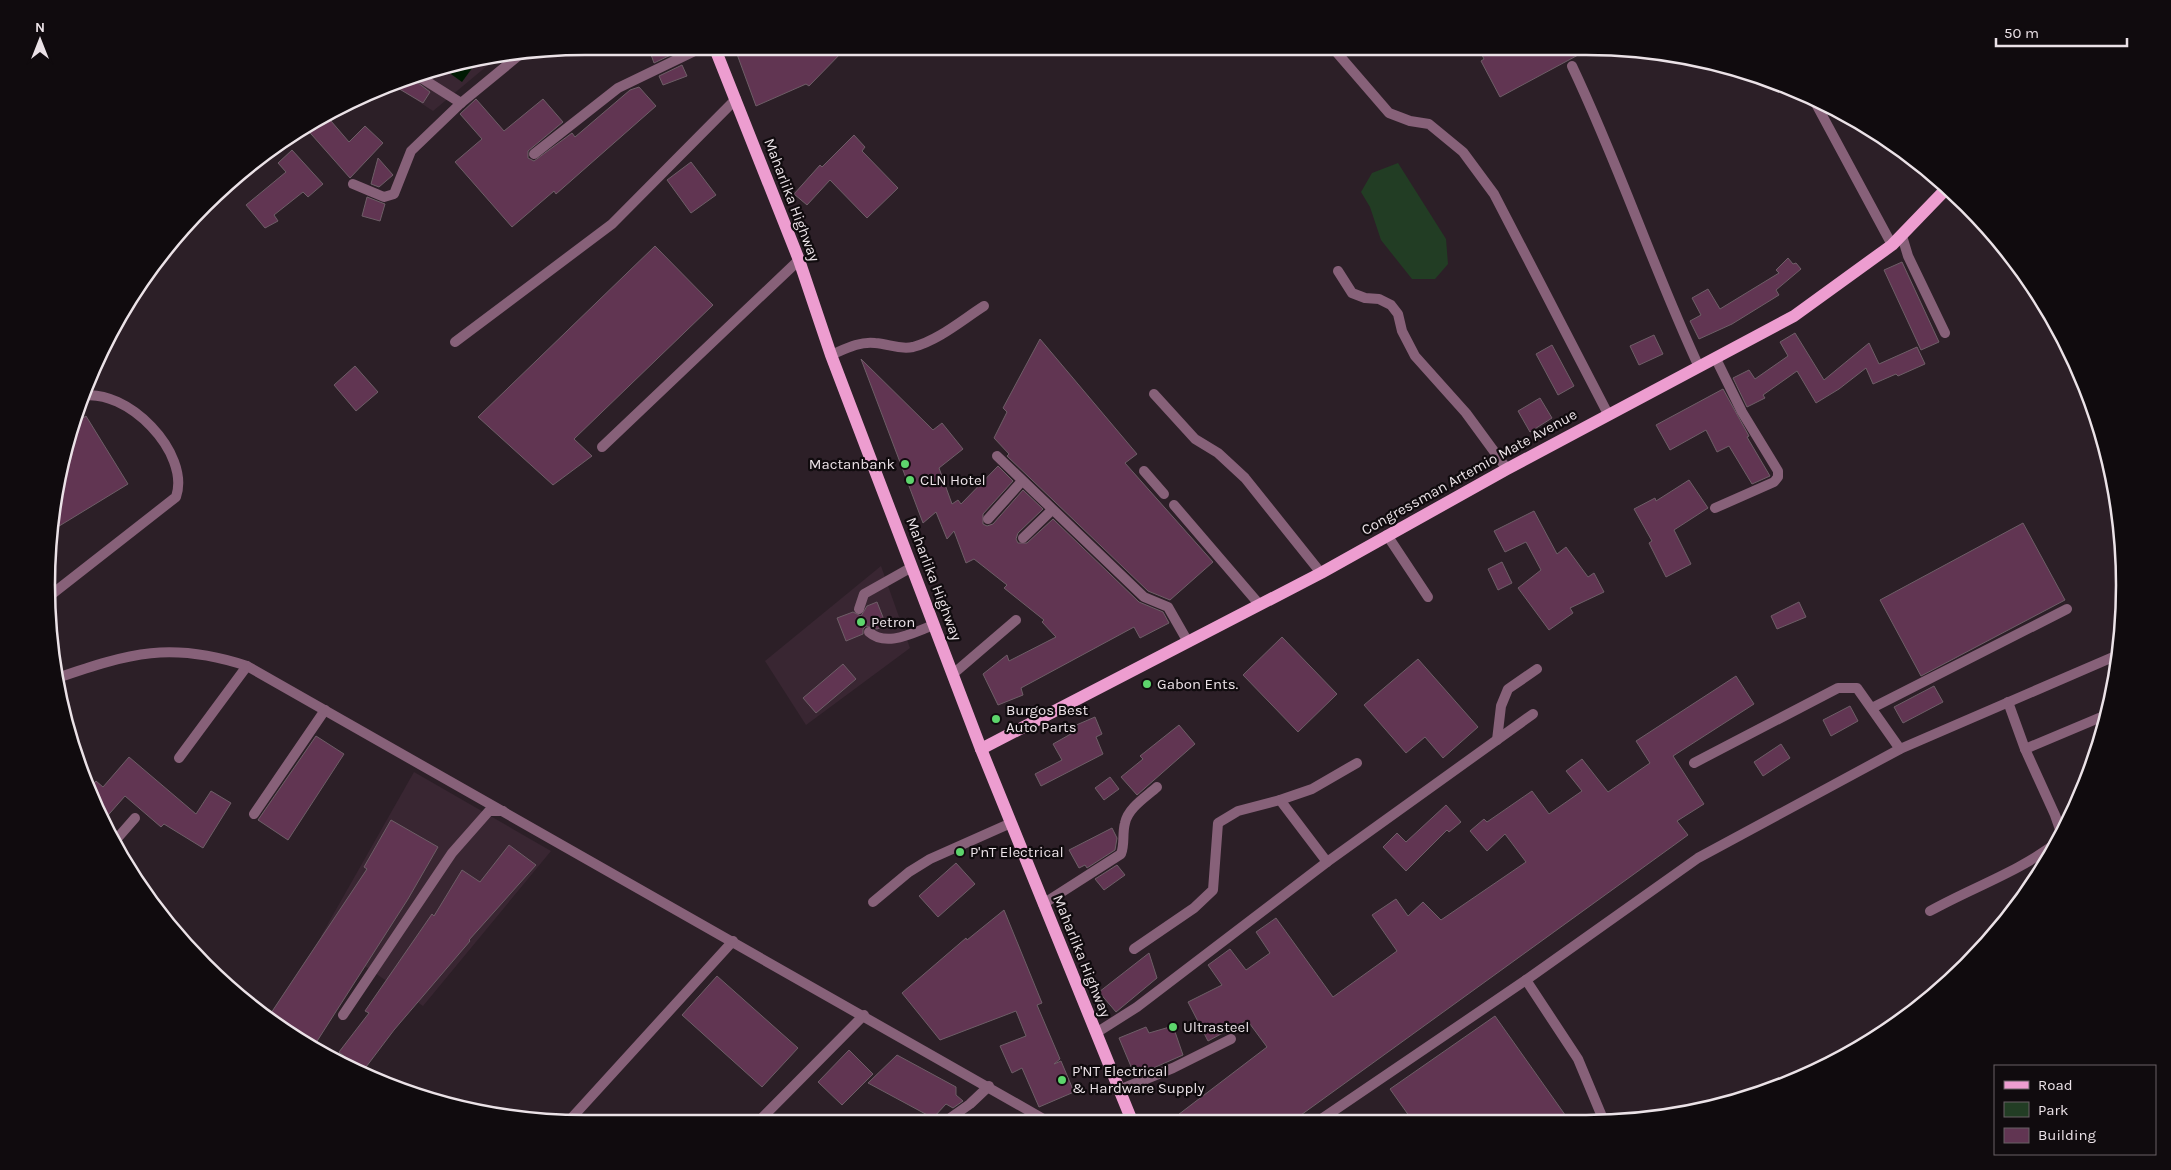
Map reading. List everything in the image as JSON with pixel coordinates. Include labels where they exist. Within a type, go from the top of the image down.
[{"type":"main road","name":"Maharlika Highway","points":[[718,55],[799,260],[831,355],[981,749],[1129,1115]]},
{"type":"main road","name":"Congressman Artemio Mate Avenue","points":[[981,749],[1321,573],[1608,414],[1716,359],[1794,316],[1897,241],[1942,193]]},
{"type":"street","points":[[534,154],[618,88],[686,55]]},
{"type":"street","points":[[1339,55],[1389,113],[1410,121],[1429,124],[1463,152],[1482,175],[1494,194],[1608,414]]},
{"type":"street","points":[[353,184],[384,197],[394,194],[411,151],[461,103],[513,60]]},
{"type":"street","points":[[1572,66],[1604,133],[1678,321],[1699,367]]},
{"type":"street","points":[[425,80],[461,103]]},
{"type":"street","points":[[455,342],[612,224],[736,99]]},
{"type":"street","points":[[1820,110],[1897,241],[1908,256],[1945,333]]},
{"type":"street","points":[[602,447],[799,260]]},
{"type":"street","points":[[1338,271],[1352,293],[1365,298],[1379,299],[1391,305],[1398,314],[1402,331],[1414,356],[1466,413],[1508,469]]},
{"type":"street","points":[[831,355],[859,344],[876,343],[898,349],[913,347],[928,341],[984,306]]},
{"type":"street","points":[[1715,508],[1774,482],[1778,477],[1778,471],[1742,412],[1716,359]]},
{"type":"street","points":[[55,592],[176,497],[179,486],[177,466],[150,423],[116,400],[91,394]]},
{"type":"street","points":[[1154,394],[1195,439],[1218,453],[1245,478],[1321,573]]},
{"type":"street","points":[[997,456],[1144,597],[1168,607],[1188,642]]},
{"type":"street","points":[[1144,471],[1164,494]]},
{"type":"street","points":[[988,519],[1022,481]]},
{"type":"street","points":[[1174,505],[1260,604]]},
{"type":"street","points":[[1023,538],[1052,510]]},
{"type":"street","points":[[1387,535],[1428,597]]},
{"type":"street","points":[[859,609],[864,594],[912,567]]},
{"type":"street","points":[[1872,708],[2067,609]]},
{"type":"street","points":[[953,674],[1016,620]]},
{"type":"street","points":[[869,632],[876,639],[886,641],[934,625]]},
{"type":"street","points":[[63,676],[114,658],[143,653],[182,651],[219,656],[247,666],[1037,1115]]},
{"type":"street","points":[[1327,1115],[1526,980],[1698,858],[1900,750],[2110,658]]},
{"type":"street","points":[[179,758],[247,666]]},
{"type":"street","points":[[1497,740],[1501,706],[1508,689],[1537,669]]},
{"type":"street","points":[[1694,763],[1838,688],[1857,688],[1900,750]]},
{"type":"street","points":[[2008,702],[2025,749],[2034,764],[2058,824]]},
{"type":"street","points":[[254,814],[325,710]]},
{"type":"street","points":[[1096,1033],[1144,1002],[1327,862],[1533,714]]},
{"type":"street","points":[[2025,749],[2099,718]]},
{"type":"street","points":[[1134,949],[1194,908],[1214,890],[1215,843],[1218,823],[1238,811],[1312,789],[1357,763]]},
{"type":"street","points":[[1044,904],[1120,854],[1124,845],[1125,822],[1132,809],[1157,787]]},
{"type":"street","points":[[1280,800],[1327,862]]},
{"type":"street","points":[[343,1015],[452,853],[489,811],[503,811]]},
{"type":"street","points":[[119,836],[135,818]]},
{"type":"street","points":[[873,902],[909,872],[930,859],[1011,824]]},
{"type":"street","points":[[1930,912],[1955,897],[1990,884],[2043,853]]},
{"type":"street","points":[[574,1115],[733,941]]},
{"type":"street","points":[[1526,980],[1578,1060],[1600,1115]]},
{"type":"street","points":[[765,1115],[864,1015]]},
{"type":"street","points":[[1119,1090],[1173,1068],[1231,1039]]},
{"type":"street","points":[[954,1115],[970,1104],[989,1086]]},
{"type":"shaded area","points":[[489,64],[433,111],[399,89],[448,73]]},
{"type":"shaded area","points":[[473,67],[462,82],[449,73]]},
{"type":"shaded area","points":[[881,566],[910,648],[806,725],[765,661]]},
{"type":"shaded area","points":[[414,772],[551,851],[423,1006],[321,936]]},
{"type":"green space","points":[[1398,163],[1446,239],[1448,264],[1435,279],[1412,279],[1381,240],[1370,207],[1361,192],[1372,173]]},
{"type":"building","points":[[651,55],[671,55],[654,63]]},
{"type":"building","points":[[737,55],[839,55],[809,86],[806,84],[756,106]]},
{"type":"building","points":[[1482,55],[1578,55],[1500,97],[1481,61],[1484,59]]},
{"type":"building","points":[[682,65],[687,76],[663,85],[659,76]]},
{"type":"building","points":[[417,82],[430,92],[423,103],[399,89]]},
{"type":"building","points":[[639,87],[656,106],[556,194],[554,191],[512,227],[455,162],[482,139],[460,114],[476,99],[504,131],[543,99],[563,122],[528,151],[528,158],[534,161],[572,133],[575,137],[630,90]]},
{"type":"building","points":[[331,121],[349,142],[365,126],[383,143],[350,178],[310,132]]},
{"type":"building","points":[[854,135],[865,147],[862,151],[898,188],[867,218],[830,180],[807,205],[794,194],[820,165],[822,167]]},
{"type":"building","points":[[292,150],[323,184],[308,197],[303,192],[274,215],[278,221],[265,228],[246,205],[286,172],[278,163]]},
{"type":"building","points":[[378,158],[393,175],[379,187],[371,184]]},
{"type":"building","points":[[691,162],[716,195],[691,213],[667,180]]},
{"type":"building","points":[[367,197],[385,204],[380,221],[362,216]]},
{"type":"building","points":[[655,246],[713,305],[574,439],[592,456],[553,485],[478,417]]},
{"type":"building","points":[[1788,258],[1801,269],[1776,290],[1779,295],[1732,324],[1699,339],[1690,321],[1701,315],[1692,298],[1708,289],[1720,309],[1779,273],[1776,270]]},
{"type":"building","points":[[1902,262],[1939,342],[1921,350],[1884,270]]},
{"type":"building","points":[[1795,333],[1824,380],[1869,343],[1879,364],[1917,347],[1925,364],[1898,376],[1896,374],[1873,384],[1866,368],[1839,389],[1816,403],[1797,371],[1763,395],[1765,398],[1747,407],[1733,378],[1749,370],[1755,379],[1788,356],[1780,342]]},
{"type":"building","points":[[1654,335],[1663,354],[1639,365],[1630,346]]},
{"type":"building","points":[[1040,339],[1137,454],[1125,463],[1213,562],[1170,600],[1148,591],[1007,456],[1009,454],[994,438],[1007,412],[1003,408]]},
{"type":"building","points":[[1552,345],[1574,386],[1558,395],[1536,354]]},
{"type":"building","points":[[861,359],[933,430],[942,423],[963,449],[939,468],[952,504],[958,500],[961,504],[998,466],[1013,481],[983,514],[983,524],[987,526],[993,524],[1023,490],[1043,509],[1018,533],[1016,539],[1018,543],[1027,543],[1053,519],[1139,602],[1163,612],[1169,623],[1140,638],[1134,627],[1021,688],[1023,695],[998,705],[983,674],[1007,655],[1009,661],[1056,637],[1042,622],[1044,620],[1004,588],[1007,585],[974,559],[966,563],[954,531],[947,539],[936,512],[923,523]]},
{"type":"building","points":[[355,366],[378,392],[356,411],[334,385]]},
{"type":"building","points":[[1723,389],[1749,436],[1747,437],[1770,476],[1752,484],[1729,446],[1717,452],[1706,430],[1670,450],[1656,425]]},
{"type":"building","points":[[1540,398],[1552,418],[1530,432],[1518,411]]},
{"type":"building","points":[[86,416],[128,484],[59,526],[65,482],[82,419]]},
{"type":"building","points":[[1689,480],[1708,508],[1674,530],[1691,564],[1666,577],[1649,543],[1652,541],[1634,509],[1655,498],[1656,501]]},
{"type":"building","points":[[1534,511],[1557,554],[1566,547],[1588,577],[1594,573],[1604,592],[1570,608],[1573,613],[1549,630],[1518,588],[1541,570],[1526,542],[1505,552],[1494,531]]},
{"type":"building","points":[[2023,523],[2065,600],[1921,676],[1880,600]]},
{"type":"building","points":[[1502,562],[1512,583],[1498,590],[1488,569]]},
{"type":"building","name":"Petron","points":[[877,602],[886,625],[877,629],[866,626],[863,629],[863,634],[846,641],[837,618],[853,612],[861,616],[867,606]]},
{"type":"building","points":[[1799,602],[1806,617],[1777,629],[1771,616]]},
{"type":"building","points":[[1282,637],[1337,694],[1298,732],[1243,675]]},
{"type":"building","points":[[1418,659],[1478,727],[1443,758],[1425,737],[1406,753],[1364,705]]},
{"type":"building","points":[[843,664],[856,679],[816,713],[803,698]]},
{"type":"building","points":[[1736,676],[1754,704],[1673,756],[1704,804],[1677,821],[1688,835],[1301,1115],[1178,1115],[1267,1047],[1247,1020],[1208,1041],[1188,1002],[1222,985],[1208,965],[1230,949],[1246,970],[1270,953],[1256,932],[1276,918],[1333,997],[1397,951],[1372,915],[1396,899],[1408,916],[1423,902],[1441,920],[1526,862],[1505,834],[1487,851],[1470,831],[1484,819],[1487,822],[1532,791],[1549,814],[1582,791],[1566,771],[1582,759],[1608,792],[1650,763],[1636,741]]},
{"type":"building","points":[[1934,686],[1943,702],[1903,723],[1894,707]]},
{"type":"building","points":[[1850,706],[1858,721],[1831,736],[1823,720]]},
{"type":"building","points":[[1095,717],[1102,734],[1096,737],[1103,754],[1041,786],[1035,774],[1062,760],[1053,744],[1076,731],[1074,726]]},
{"type":"building","points":[[1179,725],[1195,744],[1137,795],[1121,777],[1143,759],[1140,756]]},
{"type":"building","points":[[316,736],[344,754],[288,840],[258,820]]},
{"type":"building","points":[[1781,744],[1790,758],[1763,776],[1754,762]]},
{"type":"building","points":[[129,757],[196,814],[211,791],[231,803],[203,848],[164,824],[161,827],[125,796],[108,815],[93,784],[96,781],[103,787]]},
{"type":"building","points":[[1110,777],[1119,789],[1104,800],[1095,788]]},
{"type":"building","points":[[1446,805],[1461,822],[1449,832],[1447,830],[1406,871],[1383,847],[1397,833],[1406,842]]},
{"type":"building","points":[[391,820],[438,847],[408,899],[317,1042],[272,1012],[367,869],[364,867]]},
{"type":"building","points":[[1112,828],[1117,838],[1115,850],[1087,868],[1085,865],[1079,868],[1069,850]]},
{"type":"building","points":[[509,845],[536,865],[469,940],[394,1030],[366,1067],[339,1052],[369,1013],[365,1011],[432,914],[434,916],[462,870],[480,882]]},
{"type":"building","points":[[956,863],[975,884],[938,917],[919,896]]},
{"type":"building","points":[[1117,865],[1125,875],[1104,890],[1095,879]]},
{"type":"building","points":[[1004,910],[1042,1003],[1037,1005],[1060,1059],[1054,1064],[1061,1061],[1074,1092],[1039,1107],[1022,1068],[1012,1073],[1000,1046],[1026,1036],[1016,1011],[940,1040],[902,993],[966,938],[967,940]]},
{"type":"building","points":[[1149,953],[1157,978],[1116,1012],[1099,992]]},
{"type":"building","points":[[717,976],[798,1048],[762,1087],[682,1015]]},
{"type":"building","points":[[1495,1016],[1565,1115],[1408,1115],[1390,1089]]},
{"type":"building","points":[[1173,1026],[1183,1055],[1135,1076],[1119,1038],[1146,1027],[1149,1033]]},
{"type":"building","points":[[849,1050],[873,1074],[842,1105],[818,1082]]},
{"type":"building","points":[[897,1055],[956,1087],[956,1095],[963,1101],[953,1108],[946,1104],[936,1115],[927,1115],[868,1083]]},
{"type":"place","name":"Mactanbank","points":[[905,464]]},
{"type":"place","name":"CLN Hotel","points":[[910,480]]},
{"type":"place","name":"Petron","points":[[861,622]]},
{"type":"place","name":"Gabon Ents.","points":[[1147,684]]},
{"type":"place","name":"Burgos Best Auto Parts","points":[[996,719]]},
{"type":"place","name":"P'nT Electrical","points":[[960,852]]},
{"type":"place","name":"Ultrasteel","points":[[1173,1027]]},
{"type":"place","name":"P'NT Electrical & Hardware Supply","points":[[1062,1080]]}]
